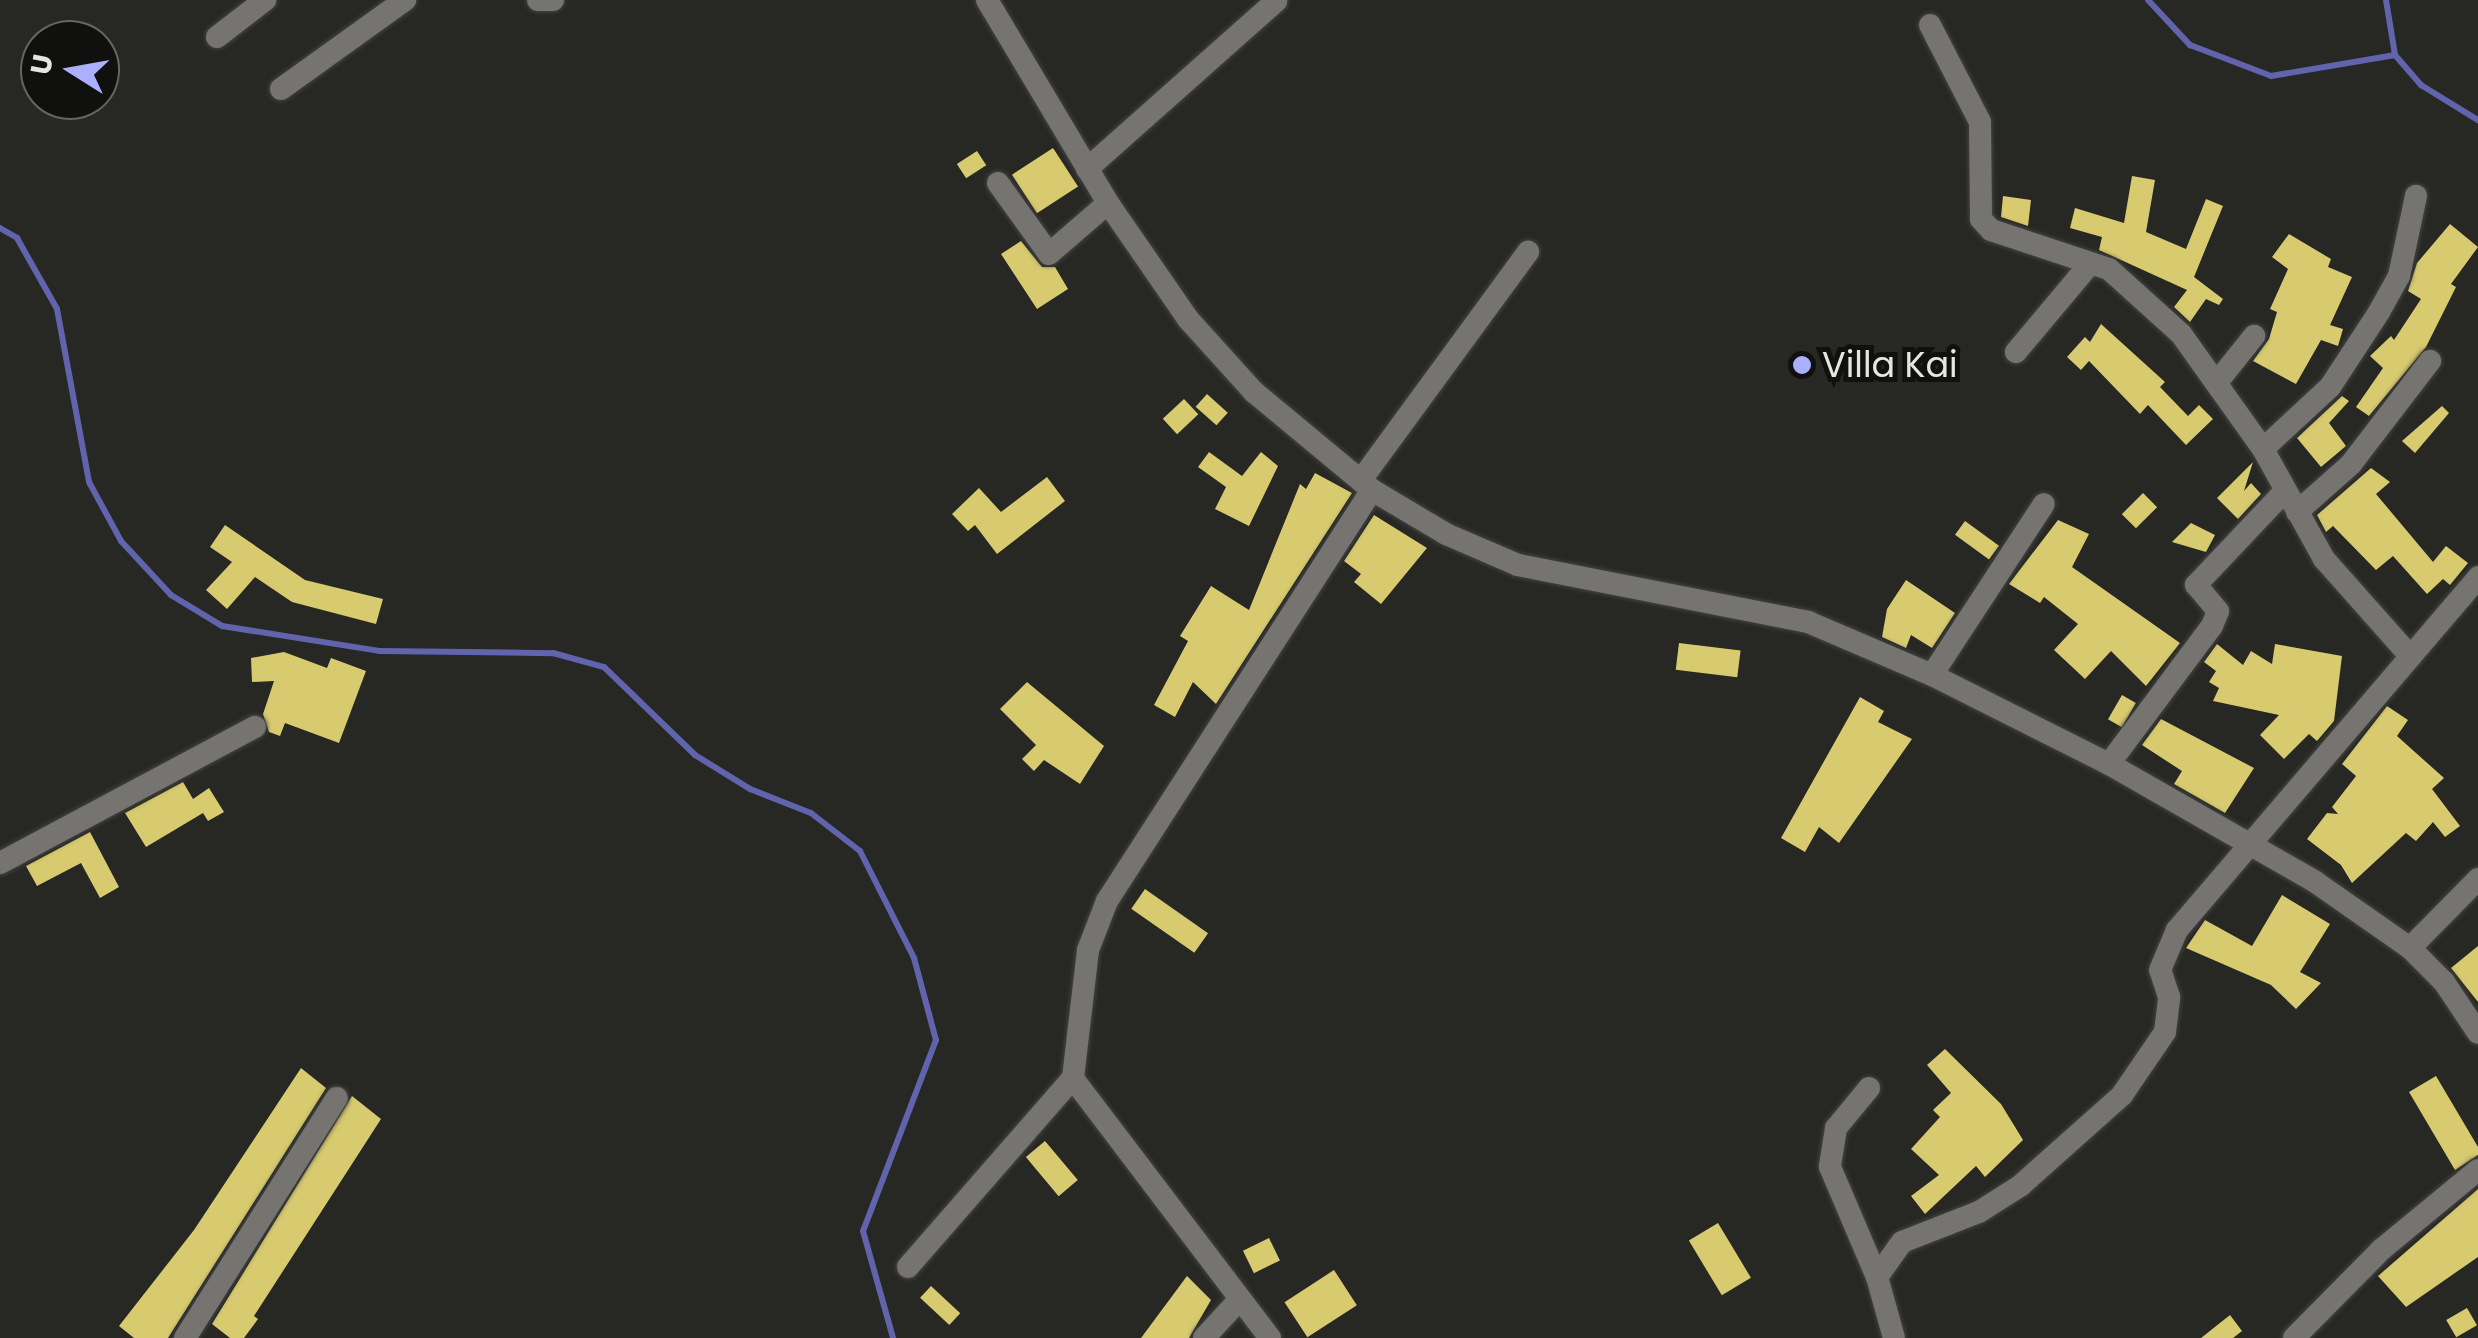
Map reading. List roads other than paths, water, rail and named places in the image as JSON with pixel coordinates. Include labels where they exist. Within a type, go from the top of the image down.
[{"type":"street","points":[[218,37],[264,0]]},
{"type":"street","points":[[281,89],[405,0]]},
{"type":"street","points":[[538,0],[553,0]]},
{"type":"street","points":[[987,0],[1087,169],[1188,320],[1254,392],[1367,485],[1446,534],[1518,565],[1808,622],[1932,675],[2109,764],[2252,844],[2410,948],[2471,1006],[2478,1033]]},
{"type":"street","points":[[1087,169],[1276,1]]},
{"type":"street","points":[[1930,25],[1980,122],[1981,219],[1991,230],[2109,269],[2181,334],[2218,380],[2263,449],[2324,559],[2410,656]]},
{"type":"street","points":[[998,183],[1049,254],[1108,202]]},
{"type":"street","points":[[2263,449],[2330,388],[2380,312],[2399,276],[2416,196]]},
{"type":"street","points":[[908,1267],[1073,1078],[1088,950],[1106,901],[1367,485],[1528,252]]},
{"type":"street","points":[[2016,352],[2089,265]]},
{"type":"street","points":[[2218,380],[2254,336]]},
{"type":"street","points":[[2297,512],[2352,464],[2430,360]]},
{"type":"street","points":[[2109,764],[2212,626],[2218,611],[2196,585],[2284,492]]},
{"type":"street","points":[[1932,675],[2044,504]]},
{"type":"street","points":[[1877,1276],[1902,1242],[1979,1212],[2020,1186],[2122,1095],[2165,1032],[2164,953],[2203,896],[2252,844],[2478,578]]},
{"type":"street","points":[[0,862],[255,726]]},
{"type":"street","points":[[2410,948],[2478,880]]},
{"type":"street","points":[[1073,1078],[1270,1338]]},
{"type":"street","points":[[1869,1088],[1829,1146],[1830,1167],[1877,1276],[1894,1338]]},
{"type":"street","points":[[186,1338],[337,1098]]},
{"type":"street","points":[[2294,1338],[2382,1249],[2478,1170]]},
{"type":"street","points":[[1204,1338],[1240,1300]]},
{"type":"waterway","points":[[2148,0],[2190,45],[2271,76],[2395,55]]},
{"type":"waterway","points":[[2386,0],[2395,55],[2421,85],[2478,120]]},
{"type":"waterway","points":[[0,228],[17,238],[57,309],[89,482],[121,541],[171,595],[222,626],[379,651],[553,653],[604,667],[695,755],[750,789],[811,813],[860,851],[914,958],[936,1040],[863,1231],[893,1338]]},
{"type":"place","name":"Villa Kai","points":[[1802,365]]}]
